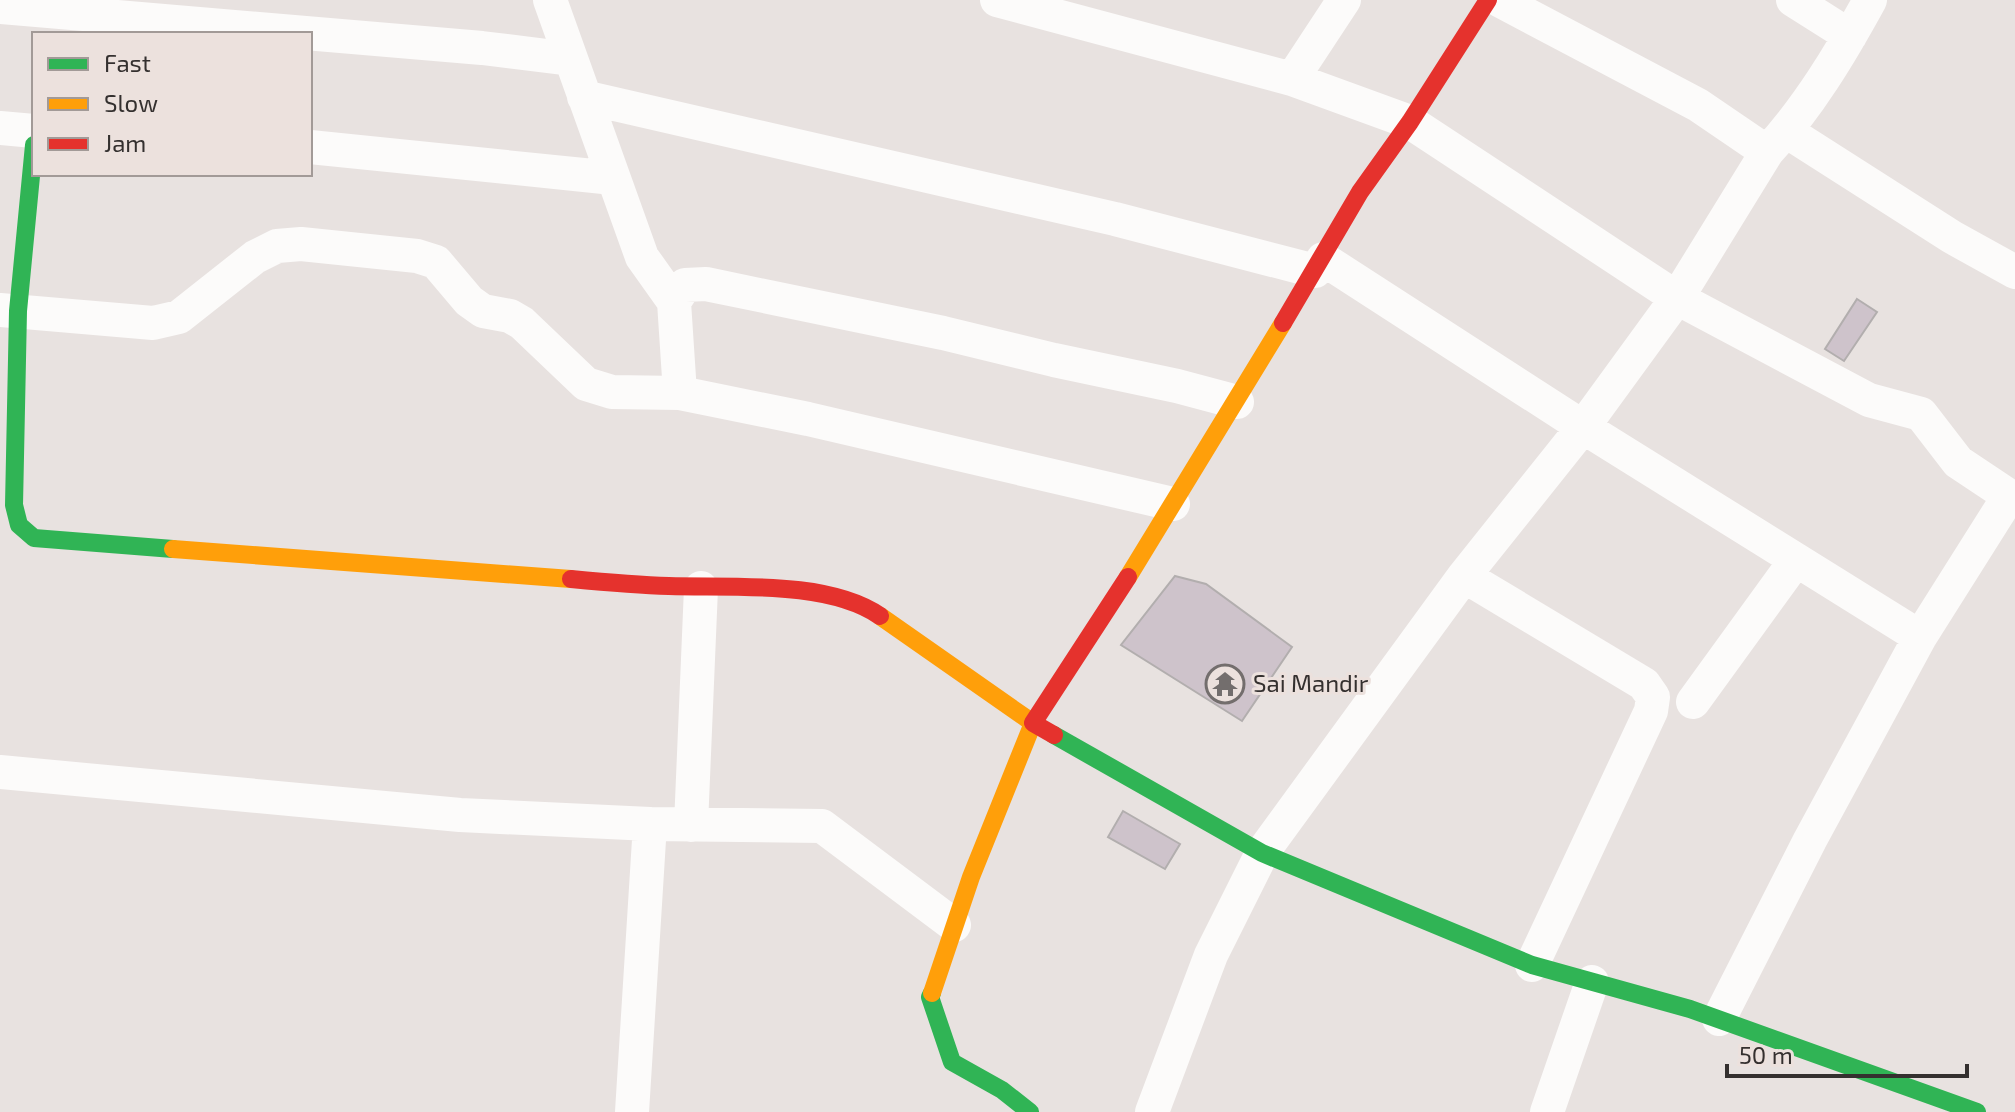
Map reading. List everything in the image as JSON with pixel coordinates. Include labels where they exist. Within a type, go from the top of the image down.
[{"type":"street","points":[[550,0],[642,257],[674,302],[680,393]]},
{"type":"street","points":[[1001,0],[1292,79],[1410,122],[1677,298],[1869,400],[1921,414],[1958,462],[2012,498],[1920,637],[1810,840],[1719,1019]]},
{"type":"street","points":[[1292,79],[1344,0]]},
{"type":"street","points":[[1030,1112],[1002,1090],[952,1062],[930,997],[971,877],[1033,723],[1237,402],[1360,192],[1410,122],[1488,0]]},
{"type":"street","points":[[1499,0],[1698,105],[1777,142],[2015,272]]},
{"type":"street","points":[[1793,0],[1850,36]]},
{"type":"street","points":[[1152,1112],[1211,955],[1262,853],[1464,576],[1583,427],[1677,298],[1777,142],[1850,36],[1870,0]]},
{"type":"street","points":[[0,7],[43,14],[275,32]]},
{"type":"street","points":[[312,35],[482,48],[571,59]]},
{"type":"street","points":[[584,97],[1319,265],[1920,637]]},
{"type":"street","points":[[0,128],[32,131]]},
{"type":"street","points":[[312,147],[613,178]]},
{"type":"street","points":[[32,158],[9,310],[8,446],[19,525],[34,538],[701,588],[834,595],[867,607],[1033,723],[1262,853],[1532,965],[1719,1019],[1977,1112]]},
{"type":"street","points":[[9,310],[153,323],[179,317],[255,257],[277,246],[301,244],[417,256],[436,262],[469,301],[483,311],[510,316],[522,323],[586,384],[612,392],[680,393],[808,419],[1173,504]]},
{"type":"street","points":[[674,302],[685,285],[706,284],[943,333],[1237,402]]},
{"type":"street","points":[[1693,702],[1796,560]]},
{"type":"street","points":[[1464,576],[1644,684],[1653,697],[1651,711],[1532,965]]},
{"type":"street","points":[[691,825],[701,588]]},
{"type":"street","points":[[0,772],[460,815],[650,824],[822,826],[954,925]]},
{"type":"street","points":[[632,1112],[650,824]]},
{"type":"street","points":[[1547,1112],[1592,982]]},
{"type":"building","points":[[1857,299],[1877,312],[1844,361],[1825,349]]},
{"type":"building","name":"Sai Mandir","points":[[1175,576],[1206,584],[1292,647],[1242,721],[1121,645]]},
{"type":"building","points":[[1123,811],[1180,844],[1165,869],[1108,837]]},
{"type":"traffic: fast","points":[[32,166],[18,311],[14,505],[19,525],[34,538],[173,549]]},
{"type":"traffic: fast","points":[[1054,735],[1262,853],[1532,965],[1690,1009],[1977,1112]]},
{"type":"traffic: fast","points":[[932,993],[930,997],[952,1062],[1002,1090],[1030,1112]]},
{"type":"traffic: slow","points":[[1128,577],[1283,323]]},
{"type":"traffic: slow","points":[[173,549],[571,579]]},
{"type":"traffic: slow","points":[[880,616],[1033,723],[971,877],[932,993]]},
{"type":"traffic: jam","points":[[1283,323],[1360,192],[1410,122],[1488,0]]},
{"type":"traffic: jam","points":[[1054,735],[1033,723],[1128,577]]},
{"type":"traffic: jam","points":[[571,579],[807,591],[859,604],[880,616]]},
{"type":"place","name":"Sai Mandir","points":[[1225,684]]}]
